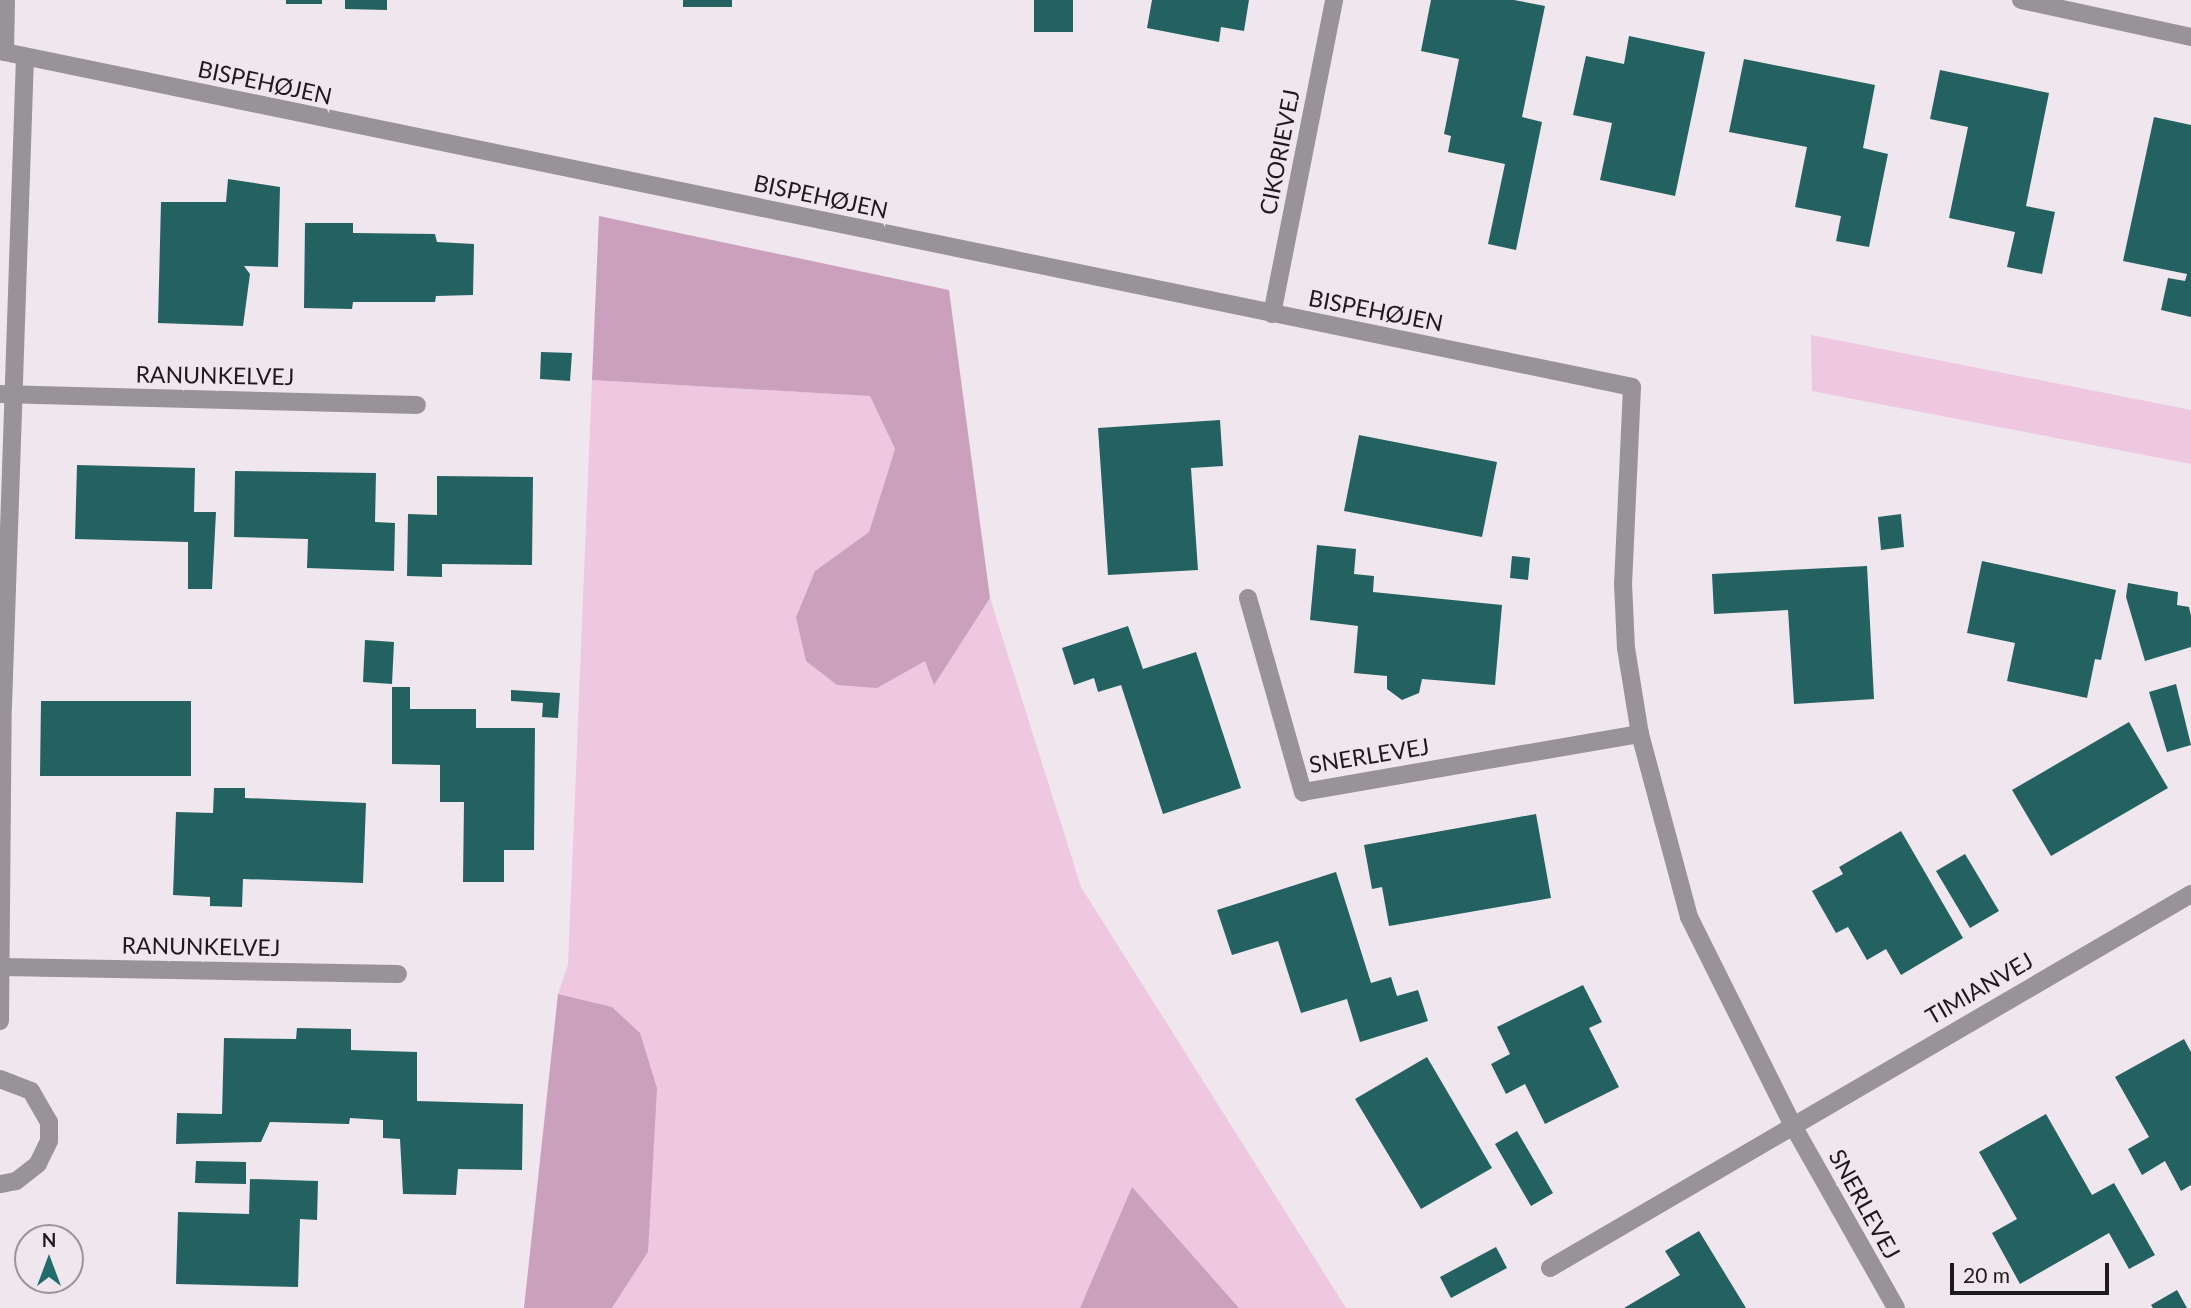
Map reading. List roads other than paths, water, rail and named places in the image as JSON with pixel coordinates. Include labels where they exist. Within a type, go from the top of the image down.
[{"type":"street","points":[[3,52],[6,0]]},
{"type":"street","name":"CIKORIEVEJ","points":[[1272,314],[1334,0]]},
{"type":"street","points":[[2021,0],[2191,37]]},
{"type":"street","name":"BISPEHØJEN","points":[[3,52],[1632,387]]},
{"type":"street","points":[[0,1021],[6,394],[24,57]]},
{"type":"street","name":"SNERLEVEJ","points":[[1632,387],[1623,583],[1626,648],[1640,734],[1689,917],[1792,1124],[1896,1308]]},
{"type":"street","name":"RANUNKELVEJ","points":[[6,394],[416,405]]},
{"type":"street","name":"SNERLEVEJ","points":[[1248,598],[1303,792],[1640,734]]},
{"type":"street","name":"TIMIANVEJ","points":[[1792,1124],[2191,894]]},
{"type":"street","name":"RANUNKELVEJ","points":[[2,967],[398,974]]},
{"type":"street","points":[[0,1079],[31,1091],[49,1122],[49,1141],[38,1164],[16,1181],[0,1184]]},
{"type":"street","points":[[1550,1268],[1792,1124]]}]
